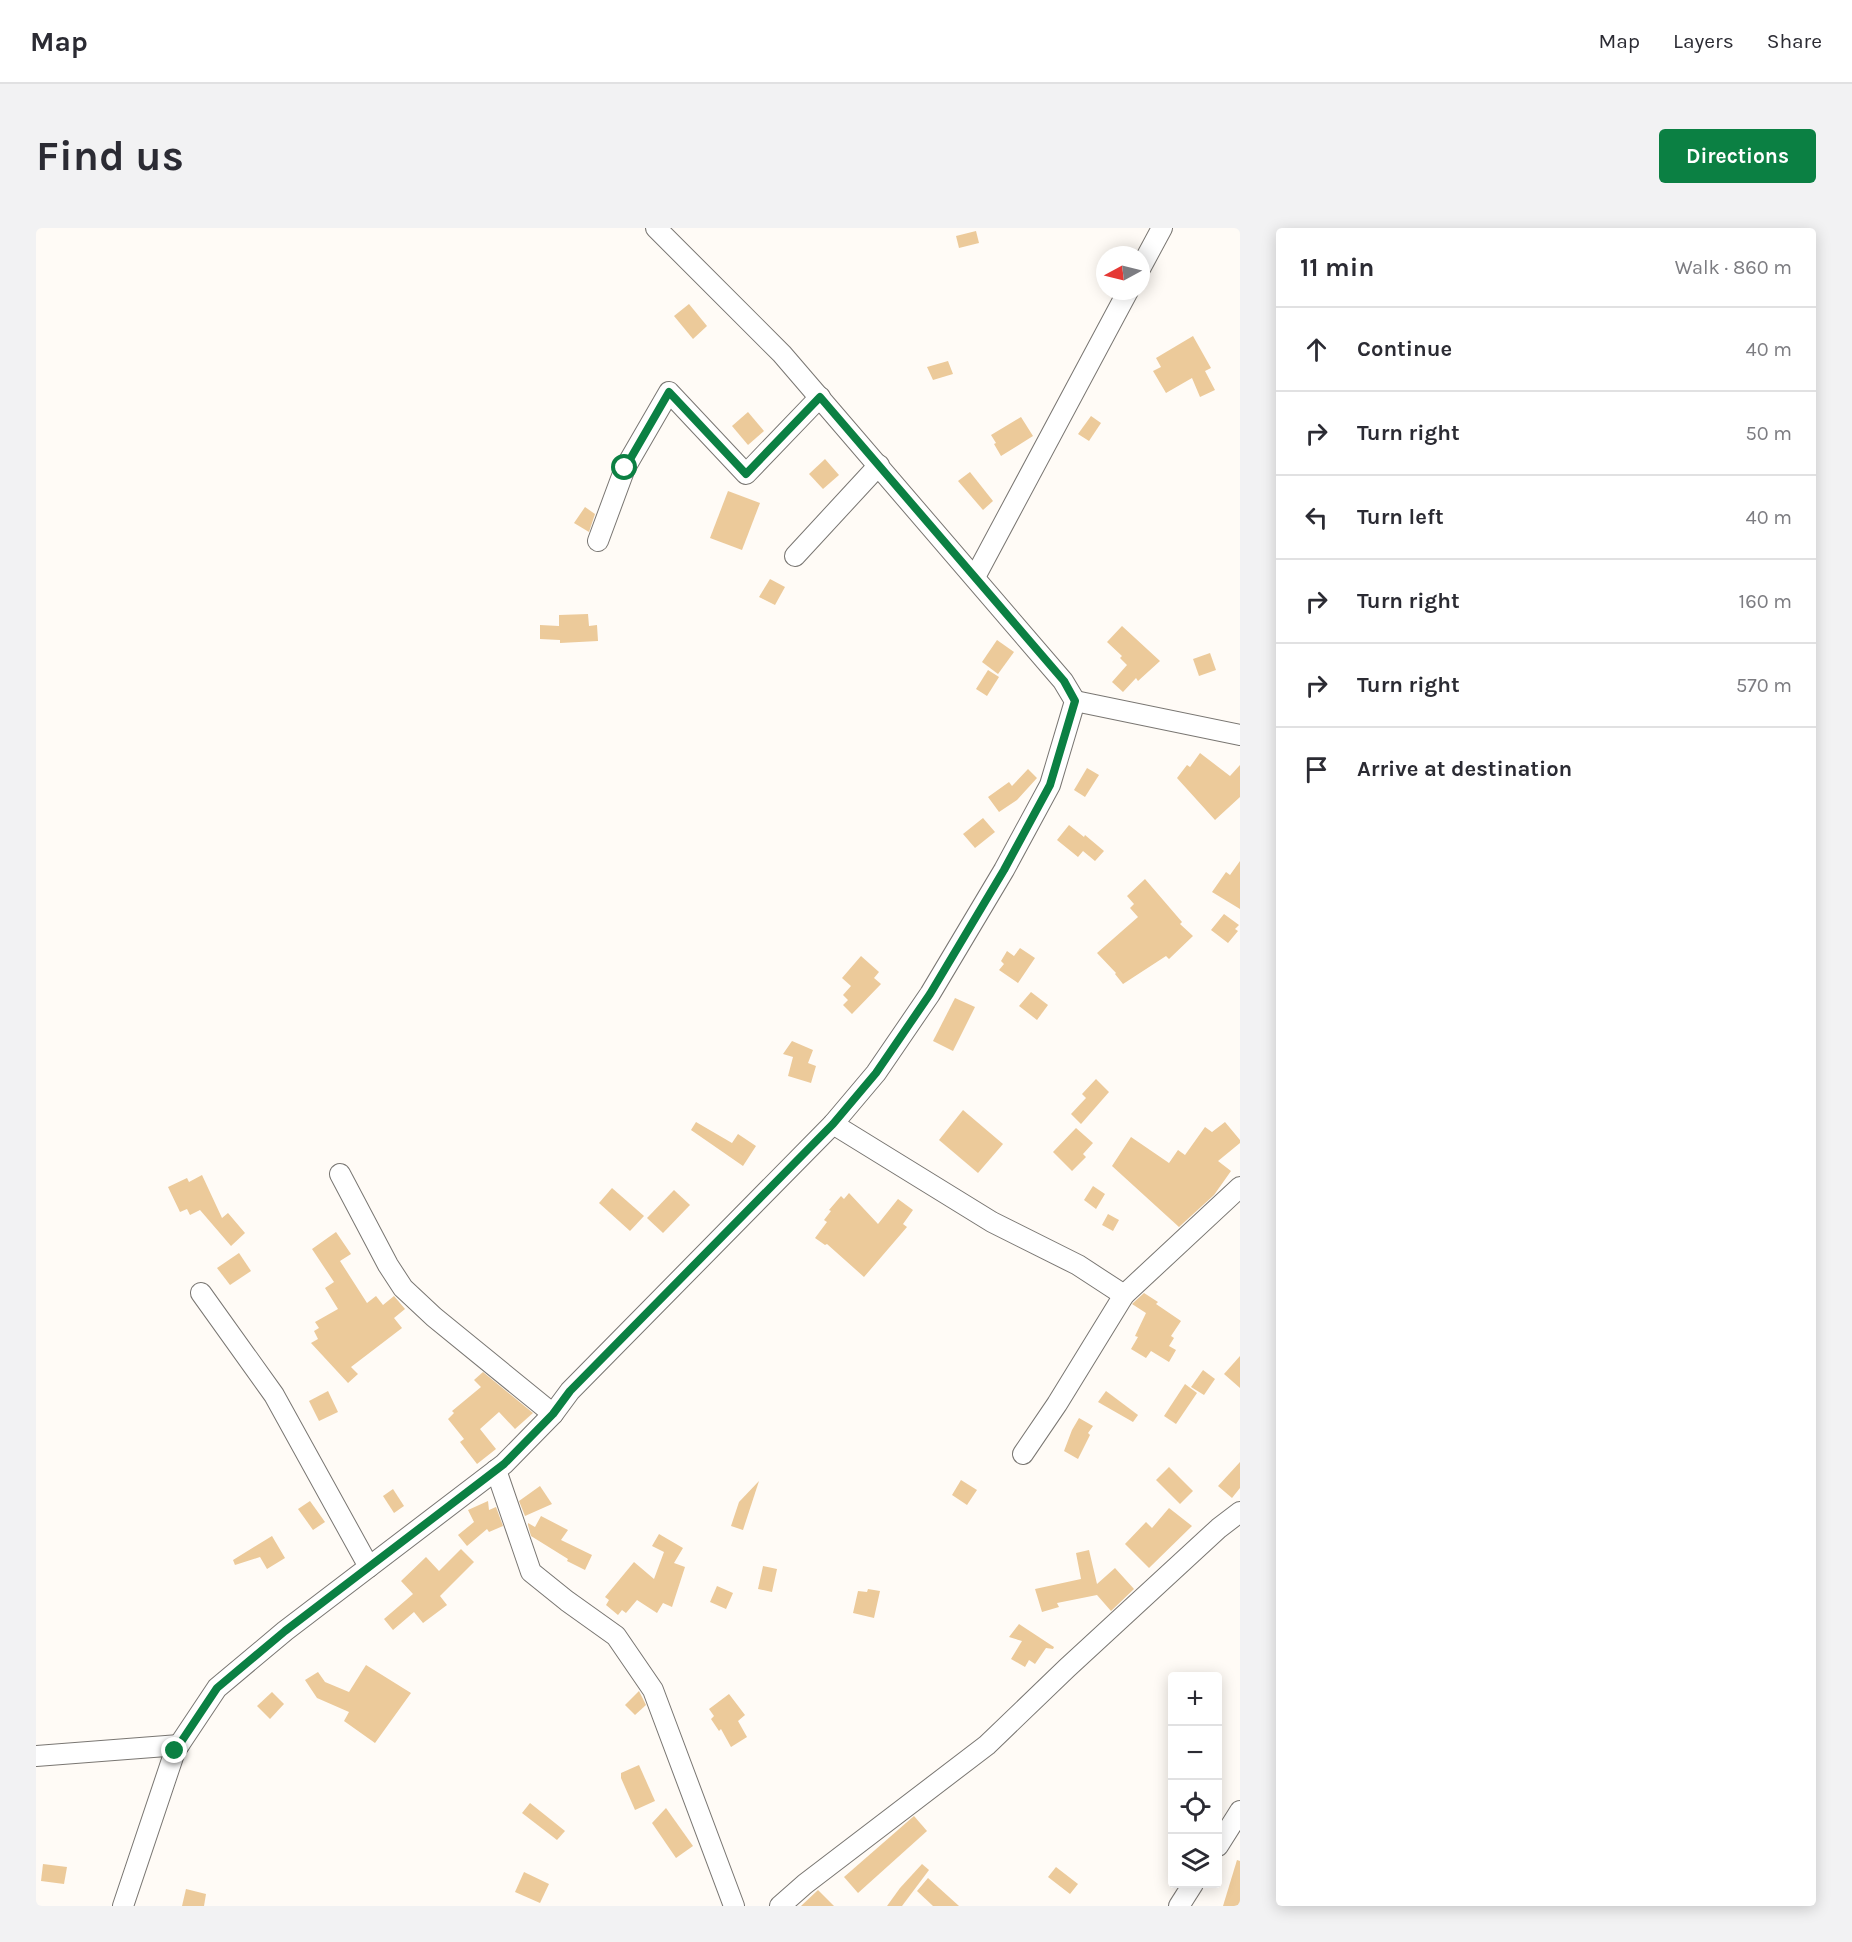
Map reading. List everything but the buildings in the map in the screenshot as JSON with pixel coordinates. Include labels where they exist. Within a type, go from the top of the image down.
[{"type":"street","points":[[123,1906],[175,1751],[217,1688],[285,1631],[496,1470],[553,1414],[570,1391],[833,1124],[876,1073],[930,994],[1004,870],[1050,785],[1075,701],[1064,681],[782,354],[656,228]]},
{"type":"street","points":[[1150,250],[1162,228]]},
{"type":"street","points":[[975,577],[1123,300]]},
{"type":"street","points":[[598,541],[625,468],[669,392],[746,474],[820,397]]},
{"type":"street","points":[[795,556],[879,465]]},
{"type":"street","points":[[1075,701],[1240,735]]},
{"type":"street","points":[[833,1124],[992,1222],[1078,1265],[1124,1295]]},
{"type":"street","points":[[340,1174],[387,1265],[403,1288],[434,1317],[553,1414]]},
{"type":"street","points":[[1023,1454],[1057,1404],[1124,1295],[1240,1187]]},
{"type":"street","points":[[201,1293],[273,1395],[369,1568]]},
{"type":"street","points":[[496,1470],[531,1572],[567,1601],[616,1635],[653,1690],[734,1906]]},
{"type":"street","points":[[780,1906],[805,1884],[987,1745],[1219,1528],[1240,1512]]},
{"type":"street","points":[[36,1756],[179,1745]]},
{"type":"street","points":[[1228,1837],[1240,1811]]},
{"type":"street","points":[[1179,1906],[1190,1888]]},
{"type":"route","points":[[175,1751],[217,1688],[285,1631],[504,1464],[553,1414],[570,1391],[833,1124],[876,1073],[930,994],[1004,870],[1050,785],[1075,701],[1064,681],[820,397],[746,474],[669,392],[625,468]]}]
